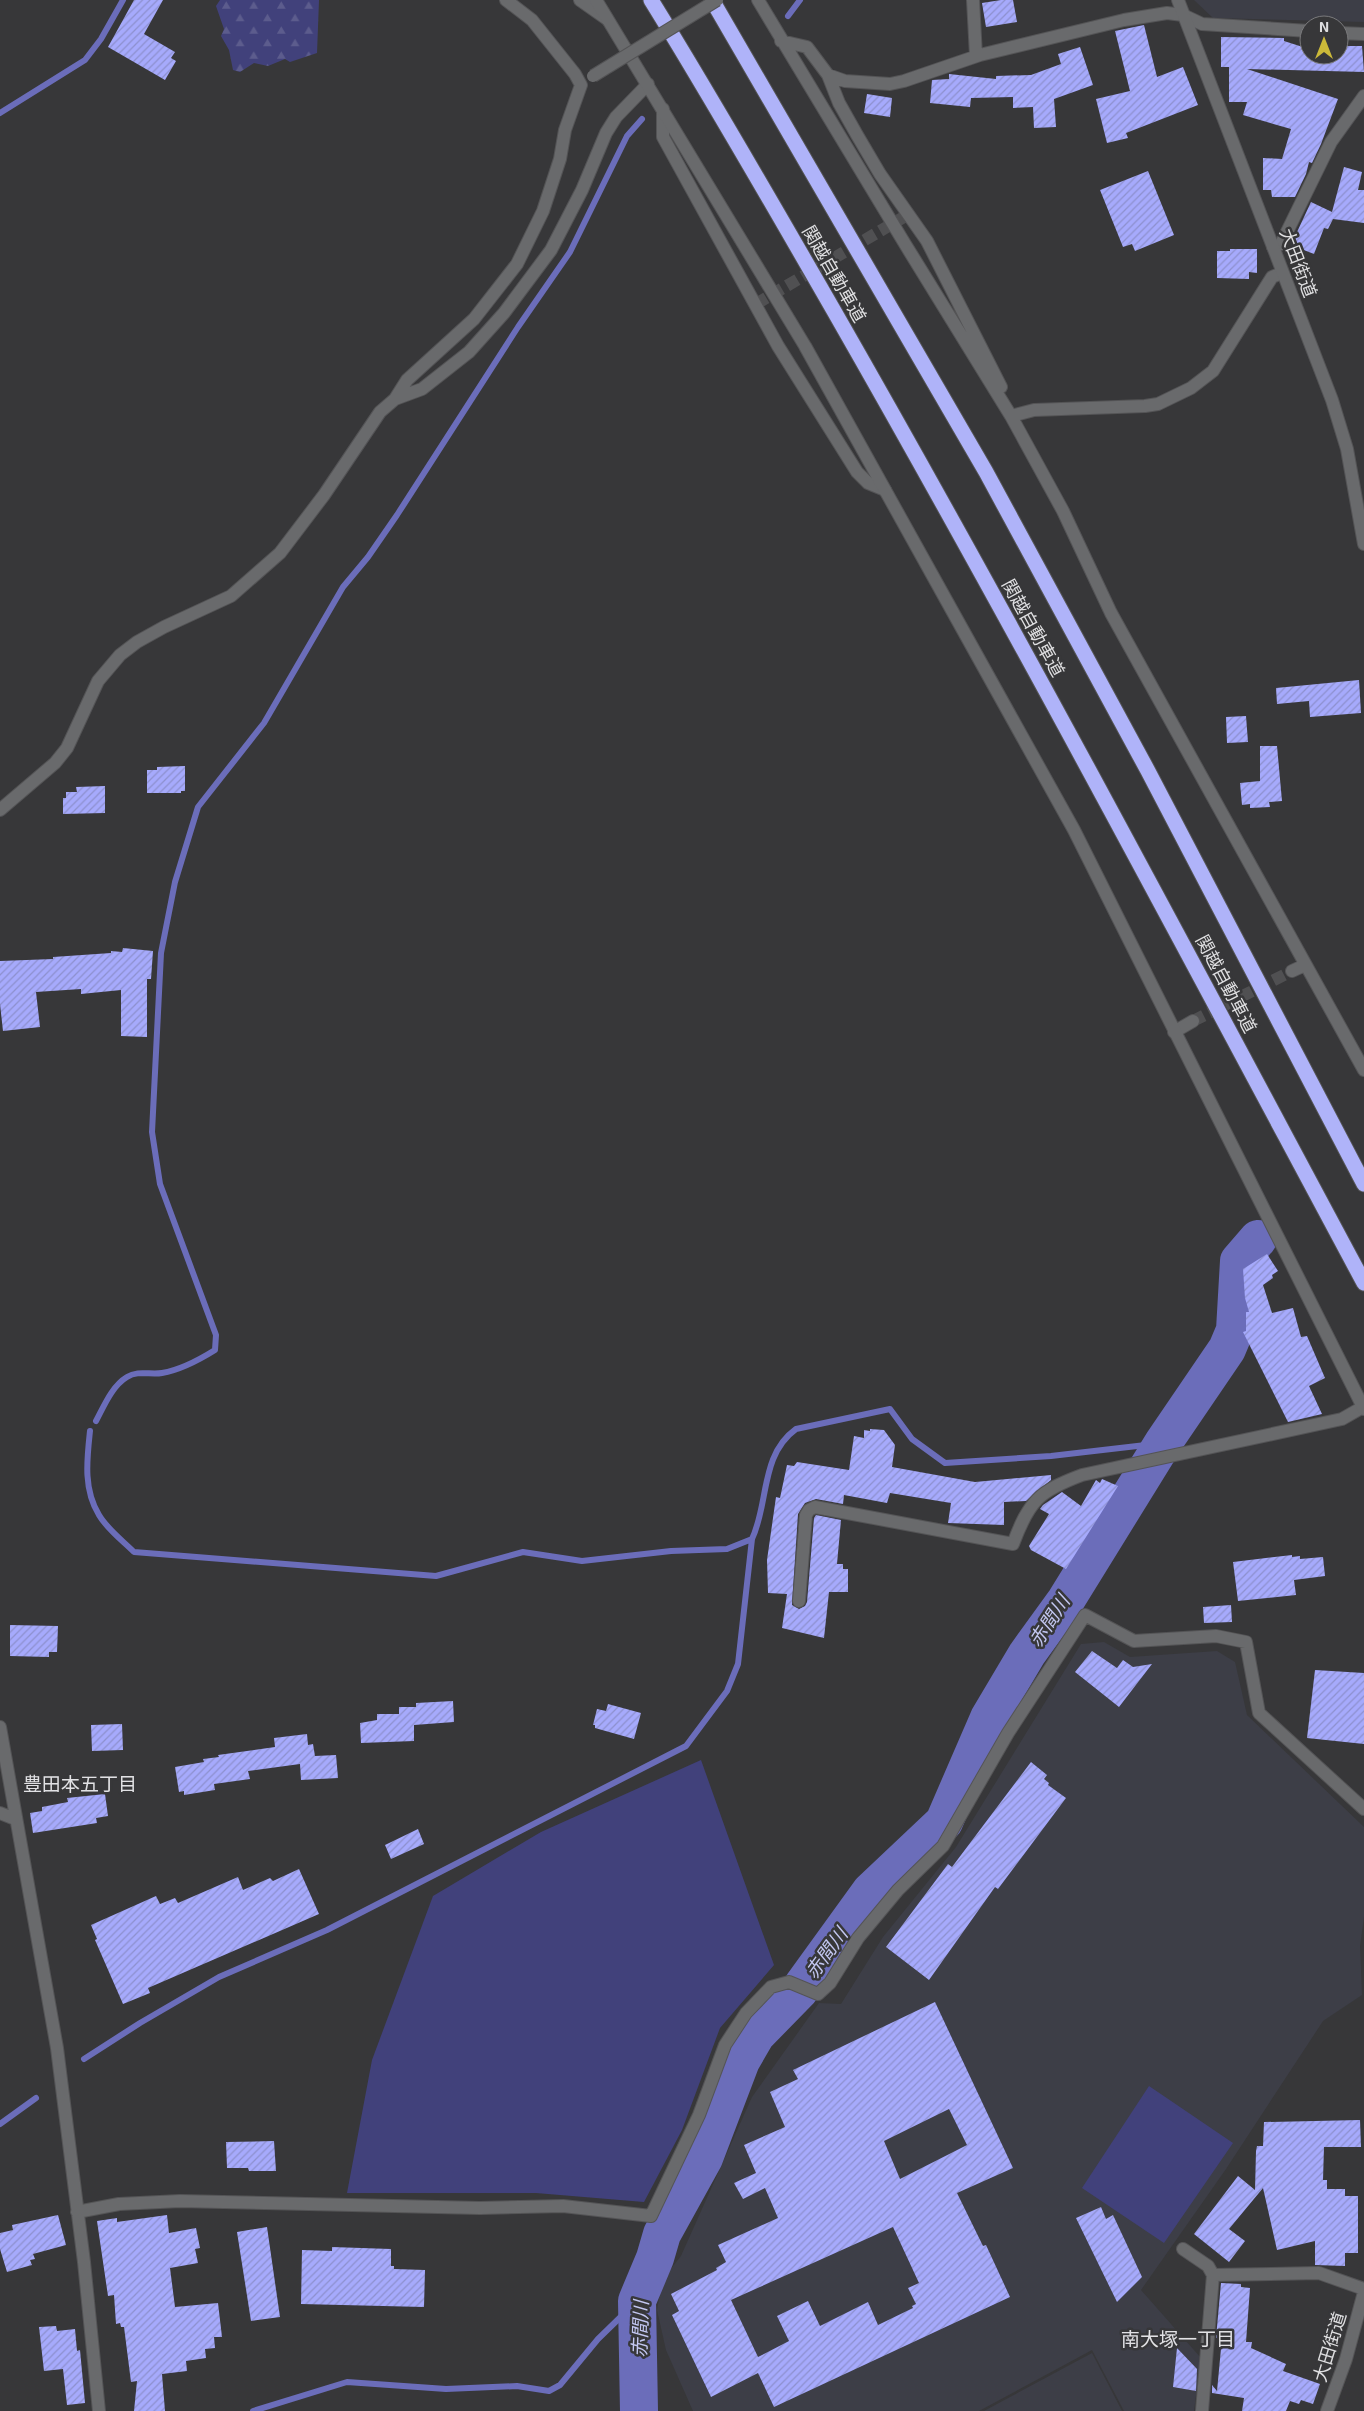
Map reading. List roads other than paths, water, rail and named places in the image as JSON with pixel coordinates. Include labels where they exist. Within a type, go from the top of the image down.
[{"type":"highway","name":"関越自動車道","points":[[651,0],[797,247],[940,496],[1109,806],[1364,1283]]},
{"type":"highway","name":"関越自動車道","points":[[712,0],[986,472],[1148,771],[1364,1184]]},
{"type":"street","points":[[506,0],[532,20],[575,74],[581,85]]},
{"type":"street","points":[[580,0],[607,19]]},
{"type":"street","points":[[596,0],[805,346],[1074,830],[1364,1408],[1342,1418],[1082,1474],[1064,1481],[1033,1502],[1027,1510],[1013,1544],[815,1507],[809,1510],[806,1515],[799,1601]]},
{"type":"street","points":[[0,810],[55,763],[67,748],[98,681],[120,656],[137,642],[164,627],[231,596],[280,553],[324,495],[380,412],[395,399],[407,380],[474,319],[518,264],[543,211],[560,159],[565,130],[581,85],[717,0]]},
{"type":"street","points":[[758,0],[781,41],[1008,411],[1063,511],[1110,613],[1207,784],[1364,1070]]},
{"type":"street","points":[[973,0],[976,56]]},
{"type":"street","name":"大田街道","points":[[1178,0],[1332,400],[1347,450],[1364,544]]},
{"type":"street","points":[[828,75],[845,81],[890,84],[904,82],[976,56],[1124,20],[1167,13],[1183,15],[1202,24],[1299,30]]},
{"type":"street","points":[[1349,33],[1364,34]]},
{"type":"street","points":[[781,41],[807,47],[828,75],[839,103],[880,174],[927,241],[986,354],[1000,385],[1008,411]]},
{"type":"street","points":[[395,399],[422,389],[461,358],[504,313],[551,250],[582,190],[606,133],[616,117],[648,84]]},
{"type":"street","points":[[1273,247],[1281,244],[1330,142],[1364,96]]},
{"type":"street","points":[[663,109],[663,137],[778,346],[857,472],[868,482],[885,490]]},
{"type":"street","points":[[1008,411],[1145,406],[1158,404],[1191,388],[1213,371],[1272,277],[1282,273]]},
{"type":"street","points":[[1292,971],[1305,965]]},
{"type":"street","points":[[1174,1032],[1193,1021]]},
{"type":"street","points":[[77,2212],[119,2204],[180,2201],[480,2208],[563,2206],[651,2216],[698,2115],[726,2045],[746,2013],[771,1986],[789,1982],[818,1994],[830,1983],[858,1938],[898,1890],[944,1846],[1008,1733],[1085,1615],[1134,1641],[1216,1636],[1246,1642],[1259,1713],[1364,1809]]},
{"type":"street","points":[[0,1727],[57,2048],[77,2212],[96,2410]]},
{"type":"street","points":[[0,1813],[15,1818]]},
{"type":"street","points":[[1183,2249],[1208,2266],[1213,2275],[1202,2411]]},
{"type":"street","points":[[1213,2275],[1318,2273],[1364,2291]]},
{"type":"street","name":"大田街道","points":[[1327,2411],[1346,2359],[1364,2291]]},
{"type":"waterway","points":[[0,113],[85,60],[101,39],[123,0]]},
{"type":"waterway","points":[[788,16],[800,0]]},
{"type":"waterway","points":[[96,1421],[113,1391],[127,1377],[140,1373],[162,1373],[176,1370],[215,1350],[216,1335],[160,1184],[152,1132],[161,953],[175,882],[198,807],[264,723],[343,587],[368,557],[397,515],[518,327],[570,252],[627,136],[642,119]]},
{"type":"waterway","name":"赤間川","points":[[803,1985],[871,1891],[944,1822],[989,1718],[1027,1654],[1066,1600],[1163,1443],[1227,1349],[1235,1330],[1239,1261],[1258,1239]]},
{"type":"waterway","points":[[84,2059],[140,2023],[219,1977],[327,1930],[686,1746],[727,1691],[738,1664],[752,1539],[776,1452],[784,1440],[796,1429],[890,1409],[912,1439],[945,1463],[1051,1456],[1163,1443]]},
{"type":"waterway","points":[[90,1431],[87,1474],[90,1495],[106,1525],[134,1552],[436,1576],[523,1552],[582,1561],[671,1551],[727,1549],[752,1539]]},
{"type":"waterway","name":"赤間川","points":[[639,2411],[637,2301],[655,2258],[662,2234],[704,2158],[741,2061],[756,2035],[800,1990]]},
{"type":"waterway","points":[[0,2124],[36,2098]]},
{"type":"waterway","points":[[253,2411],[347,2382],[446,2389],[517,2386],[549,2391],[560,2385],[598,2339],[637,2301]]},
{"type":"tunnel","points":[[756,304],[909,214]]},
{"type":"tunnel","points":[[1193,1021],[1292,971]]},
{"type":"district","name":"豊田本五丁目","points":[[80,1784]]},
{"type":"district","name":"南大塚一丁目","points":[[1178,2339]]}]
